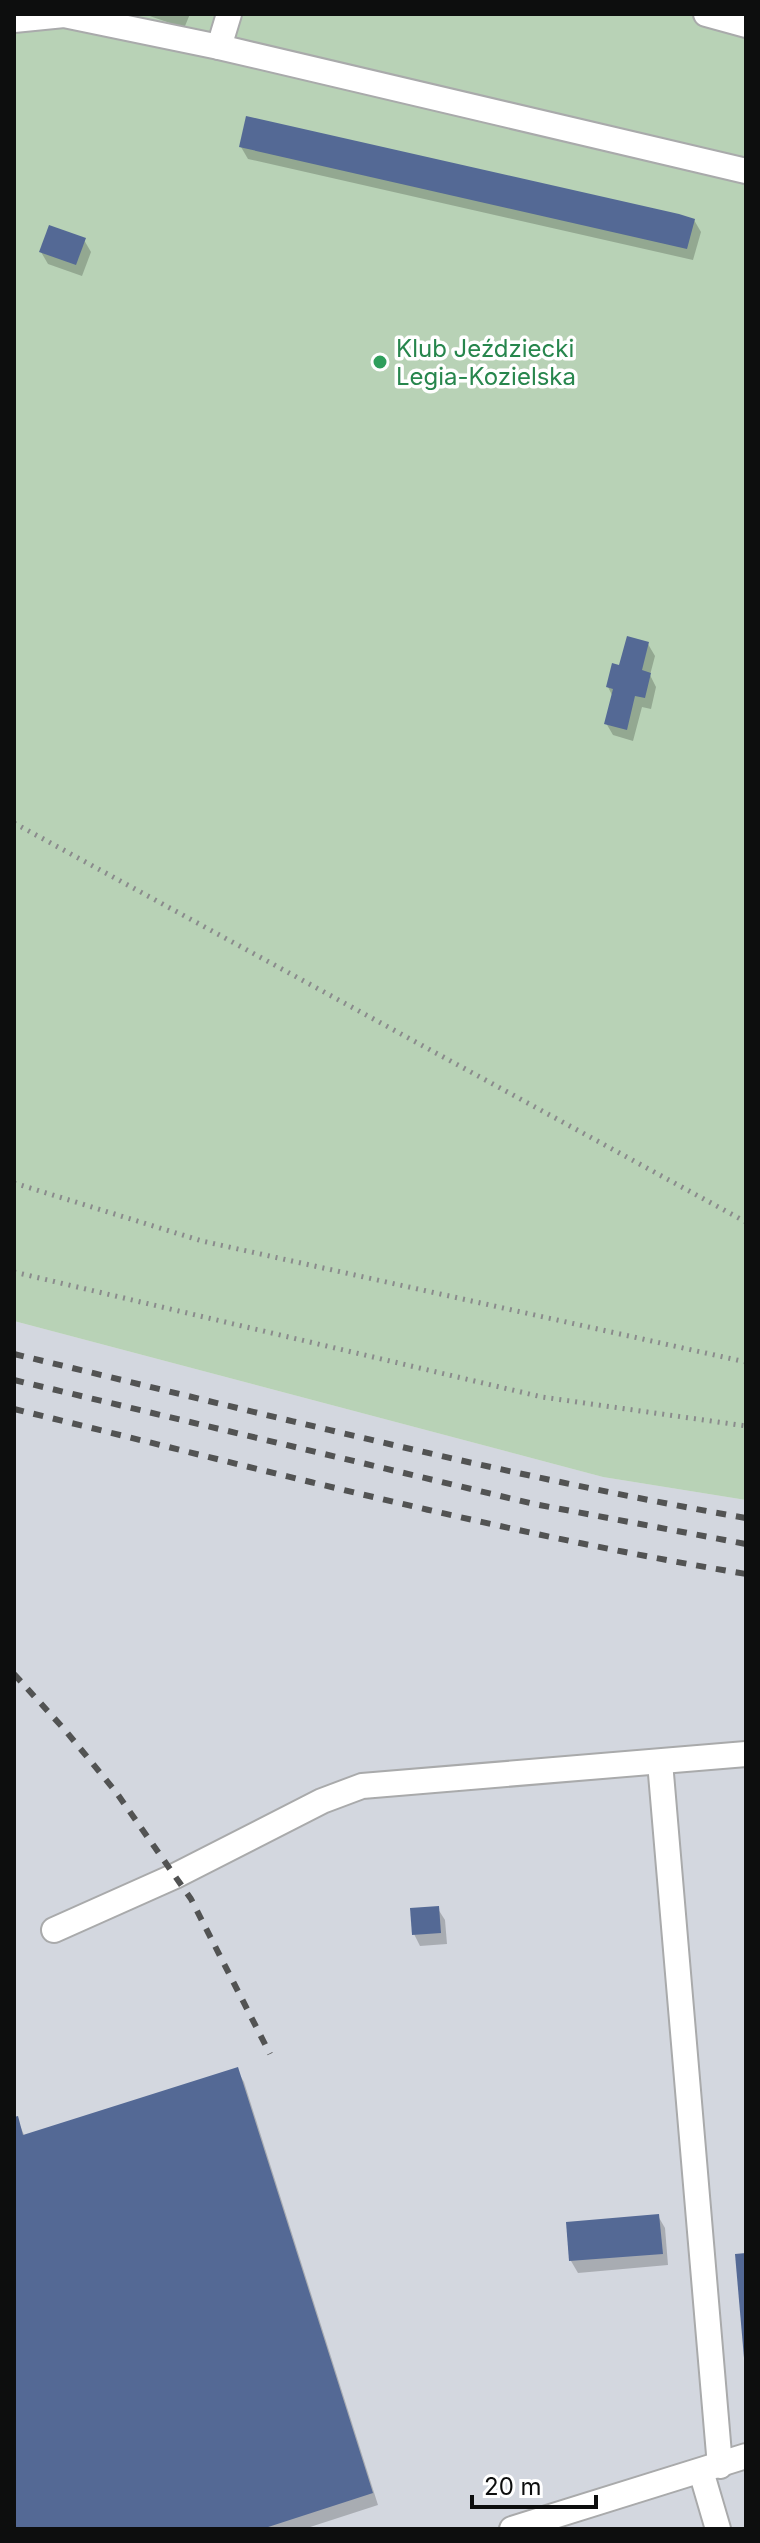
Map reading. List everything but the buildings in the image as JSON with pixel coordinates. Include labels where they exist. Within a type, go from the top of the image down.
[{"type":"lane","points":[[219,47],[229,14]]},
{"type":"lane","points":[[706,14],[746,25]]},
{"type":"lane","points":[[14,20],[64,15],[219,47],[746,171]]},
{"type":"lane","points":[[54,1930],[175,1876],[322,1801],[362,1786],[746,1754]]},
{"type":"lane","points":[[660,1762],[718,2529]]},
{"type":"lane","points":[[512,2529],[746,2456]]},
{"type":"path","points":[[14,823],[746,1222]]},
{"type":"path","points":[[14,1183],[202,1241],[746,1362]]},
{"type":"path","points":[[14,1272],[542,1397],[746,1426]]},
{"type":"shaded area","points":[[14,1321],[603,1477],[746,1500],[746,2529],[14,2529]]},
{"type":"green space","name":"Klub Jeździecki Legia-Kozielska","points":[[14,14],[746,14],[746,1500],[603,1477],[14,1321]]},
{"type":"railway","points":[[14,1354],[470,1463],[746,1518]]},
{"type":"railway","points":[[14,1380],[534,1504],[746,1544]]},
{"type":"railway","points":[[14,1409],[470,1519],[746,1574]]},
{"type":"railway","points":[[14,1674],[116,1792],[191,1899],[270,2054]]},
{"type":"place","name":"Klub Jeździecki Legia-Kozielska","points":[[380,362]]}]
